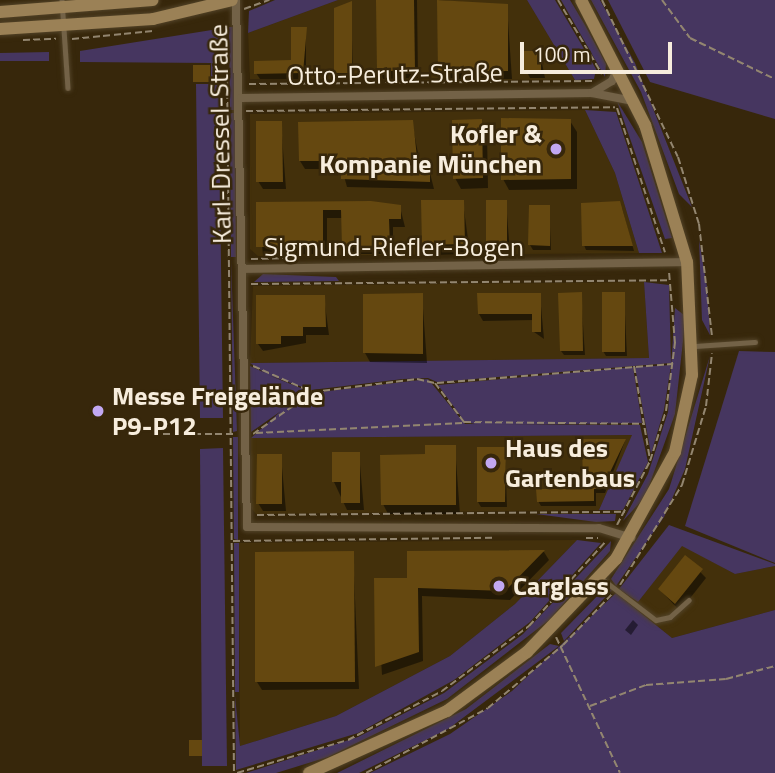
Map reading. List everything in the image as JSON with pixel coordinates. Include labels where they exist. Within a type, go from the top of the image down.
[{"type":"main road","points":[[0,12],[62,5],[153,0]]},
{"type":"main road","points":[[0,29],[64,34],[153,19],[234,0]]},
{"type":"main road","points":[[309,773],[447,711],[550,631],[601,578],[631,538],[675,452],[693,346],[687,262],[669,189],[635,102],[581,0]]},
{"type":"street","name":"Karl-Dressel-Straße","points":[[234,0],[241,98],[243,269]]},
{"type":"street","points":[[592,93],[612,81],[617,65]]},
{"type":"street","name":"Otto-Perutz-Straße","points":[[241,98],[592,93],[635,102]]},
{"type":"street","name":"Sigmund-Riefler-Bogen","points":[[245,515],[249,434],[244,361],[243,269],[687,262]]},
{"type":"street","points":[[245,515],[247,527],[259,530],[614,528],[631,538]]},
{"type":"lane","points":[[62,5],[68,88]]},
{"type":"lane","points":[[693,346],[755,342]]},
{"type":"lane","points":[[601,578],[656,620],[670,617],[689,600]]},
{"type":"path","points":[[240,84],[602,77],[558,0]]},
{"type":"path","points":[[366,773],[488,708],[564,645],[616,589],[667,515],[691,462],[706,406],[712,345],[706,262],[678,157],[602,0]]},
{"type":"path","points":[[662,0],[690,38],[775,79]]},
{"type":"path","points":[[13,40],[64,34]]},
{"type":"path","points":[[227,57],[236,773],[348,740],[442,691],[529,626],[607,539],[625,512],[650,461],[673,364],[669,271]]},
{"type":"path","points":[[613,99],[666,254]]},
{"type":"path","points":[[241,111],[617,107]]},
{"type":"path","points":[[243,284],[670,280]]},
{"type":"path","points":[[244,361],[313,392]]},
{"type":"path","points":[[249,434],[313,392],[417,379],[435,383],[673,364]]},
{"type":"path","points":[[634,366],[650,461]]},
{"type":"path","points":[[435,383],[464,422]]},
{"type":"path","points":[[163,434],[249,434],[464,422],[643,424]]},
{"type":"path","points":[[245,515],[625,512]]},
{"type":"path","points":[[232,541],[503,538]]},
{"type":"path","points":[[582,538],[607,539]]},
{"type":"path","points":[[550,631],[564,645],[620,773]]},
{"type":"path","points":[[590,706],[646,685],[726,679],[775,666]]},
{"type":"shaded area","points":[[275,0],[338,0],[248,33],[249,11]]},
{"type":"shaded area","points":[[338,0],[527,0],[575,80],[250,79],[248,33]]},
{"type":"shaded area","points":[[527,0],[555,0],[596,69],[594,79],[575,80]]},
{"type":"shaded area","points":[[561,0],[570,0],[585,25],[606,64],[605,77]]},
{"type":"shaded area","points":[[591,0],[600,0],[635,63],[692,207],[679,194],[641,92]]},
{"type":"shaded area","points":[[608,0],[775,0],[775,119],[650,82]]},
{"type":"shaded area","points":[[229,27],[234,27],[234,110],[230,110]]},
{"type":"shaded area","points":[[218,29],[223,418],[200,418],[196,84],[211,84],[211,63],[80,62],[80,51]]},
{"type":"shaded area","points":[[49,52],[49,61],[0,61],[0,53]]},
{"type":"shaded area","points":[[617,101],[642,142],[672,238],[665,239]]},
{"type":"shaded area","points":[[585,110],[615,173],[639,253],[258,256],[250,249],[250,114]]},
{"type":"shaded area","points":[[585,110],[616,112],[662,253],[639,253],[615,173]]},
{"type":"shaded area","points":[[230,113],[235,113],[236,257],[231,257]]},
{"type":"shaded area","points":[[699,240],[707,287],[710,335],[702,320]]},
{"type":"shaded area","points":[[231,260],[237,431],[233,432]]},
{"type":"shaded area","points":[[263,274],[336,277],[339,281],[254,282]]},
{"type":"shaded area","points":[[644,282],[649,358],[250,363],[253,286]]},
{"type":"shaded area","points":[[644,282],[669,285],[671,363],[437,382],[428,378],[403,379],[311,390],[268,375],[306,390],[294,401],[301,406],[312,393],[428,379],[465,424],[640,425],[648,462],[623,510],[599,510],[632,435],[251,438],[281,411],[251,432],[250,366],[265,373],[250,363],[649,358]]},
{"type":"shaded area","points":[[675,308],[684,315],[684,332],[675,414],[645,497],[623,521],[648,474],[668,412]]},
{"type":"shaded area","points":[[739,351],[775,352],[775,563],[685,526]]},
{"type":"shaded area","points":[[710,356],[685,469],[664,517],[616,586],[611,579],[669,489]]},
{"type":"shaded area","points":[[671,365],[664,410],[651,454],[635,367]]},
{"type":"shaded area","points":[[633,367],[642,423],[480,425],[465,422],[438,385]]},
{"type":"shaded area","points":[[633,435],[599,510],[256,514],[251,508],[251,438]]},
{"type":"shaded area","points":[[233,437],[238,437],[238,540],[234,539]]},
{"type":"shaded area","points":[[223,448],[227,766],[202,766],[200,449]]},
{"type":"shaded area","points":[[536,514],[616,514],[615,521],[596,522]]},
{"type":"shaded area","points":[[669,525],[775,566],[735,574],[682,546],[638,602],[619,589]]},
{"type":"shaded area","points":[[577,540],[515,604],[450,656],[336,716],[240,746],[239,543]]},
{"type":"shaded area","points":[[577,540],[601,543],[530,622],[454,680],[358,733],[236,770],[235,696],[240,746],[336,716],[450,656],[515,604]]},
{"type":"shaded area","points":[[611,541],[610,551],[549,620],[447,699],[328,757],[276,773],[246,773],[358,737],[444,693],[523,634]]},
{"type":"shaded area","points":[[234,543],[239,543],[239,692],[235,692]]},
{"type":"shaded area","points":[[682,545],[735,574],[775,566],[775,610],[672,638],[616,593],[638,602]]},
{"type":"shaded area","points":[[606,587],[612,590],[564,641],[561,633]]},
{"type":"shaded area","points":[[616,593],[672,638],[775,610],[775,773],[370,773],[450,734],[512,691]]},
{"type":"shaded area","points":[[550,644],[559,646],[448,729],[359,773],[337,773],[466,709]]},
{"type":"building","points":[[376,0],[414,0],[415,71],[377,71]]},
{"type":"building","points":[[437,0],[508,4],[508,71],[438,72]]},
{"type":"building","points":[[352,1],[352,73],[334,73],[334,8]]},
{"type":"building","points":[[291,27],[307,27],[303,73],[254,74],[254,61],[291,60]]},
{"type":"building","points":[[524,51],[541,51],[541,70],[524,71]]},
{"type":"building","points":[[193,65],[210,65],[210,82],[193,82]]},
{"type":"building","points":[[501,118],[571,119],[571,179],[501,180]]},
{"type":"building","points":[[482,119],[483,178],[453,179],[452,120]]},
{"type":"building","points":[[413,120],[418,167],[430,167],[430,182],[341,179],[341,161],[299,161],[298,122]]},
{"type":"building","points":[[256,121],[282,121],[283,182],[256,182]]},
{"type":"building","points":[[421,200],[464,200],[465,244],[422,245]]},
{"type":"building","points":[[486,200],[507,200],[507,245],[486,245]]},
{"type":"building","points":[[371,201],[401,205],[401,219],[389,219],[390,246],[342,247],[341,210],[323,210],[323,247],[256,247],[256,202]]},
{"type":"building","points":[[620,201],[633,246],[582,246],[581,203]]},
{"type":"building","points":[[529,205],[550,205],[550,246],[528,245]]},
{"type":"building","points":[[582,292],[583,351],[560,351],[558,293]]},
{"type":"building","points":[[602,292],[625,292],[625,352],[602,352]]},
{"type":"building","points":[[423,293],[423,354],[363,353],[363,294]]},
{"type":"building","points":[[477,293],[541,293],[541,332],[532,332],[532,314],[478,314]]},
{"type":"building","points":[[256,295],[325,295],[326,327],[303,327],[303,336],[281,336],[281,344],[256,344]]},
{"type":"building","points":[[582,439],[626,439],[602,489],[594,489],[594,501],[537,502],[536,489],[583,489]]},
{"type":"building","points":[[425,445],[456,445],[456,505],[381,505],[380,455],[425,454]]},
{"type":"building","name":"Haus des Gartenbaus","points":[[477,447],[506,447],[505,502],[477,502]]},
{"type":"building","points":[[332,452],[360,452],[360,503],[341,503],[341,482],[332,482]]},
{"type":"building","points":[[257,454],[282,454],[282,504],[256,504]]},
{"type":"building","points":[[545,550],[505,591],[418,588],[419,652],[375,667],[374,578],[407,578],[407,551]]},
{"type":"building","points":[[354,551],[355,682],[255,682],[255,552]]},
{"type":"building","points":[[685,555],[703,569],[675,604],[658,589]]},
{"type":"building","points":[[189,740],[202,740],[202,756],[189,756]]},
{"type":"place","name":"Kofler & Kompanie München","points":[[556,149]]},
{"type":"place","name":"Messe Freigelände P9-P12","points":[[98,411]]},
{"type":"place","name":"Haus des Gartenbaus","points":[[491,463]]},
{"type":"place","name":"Carglass","points":[[499,586]]}]
